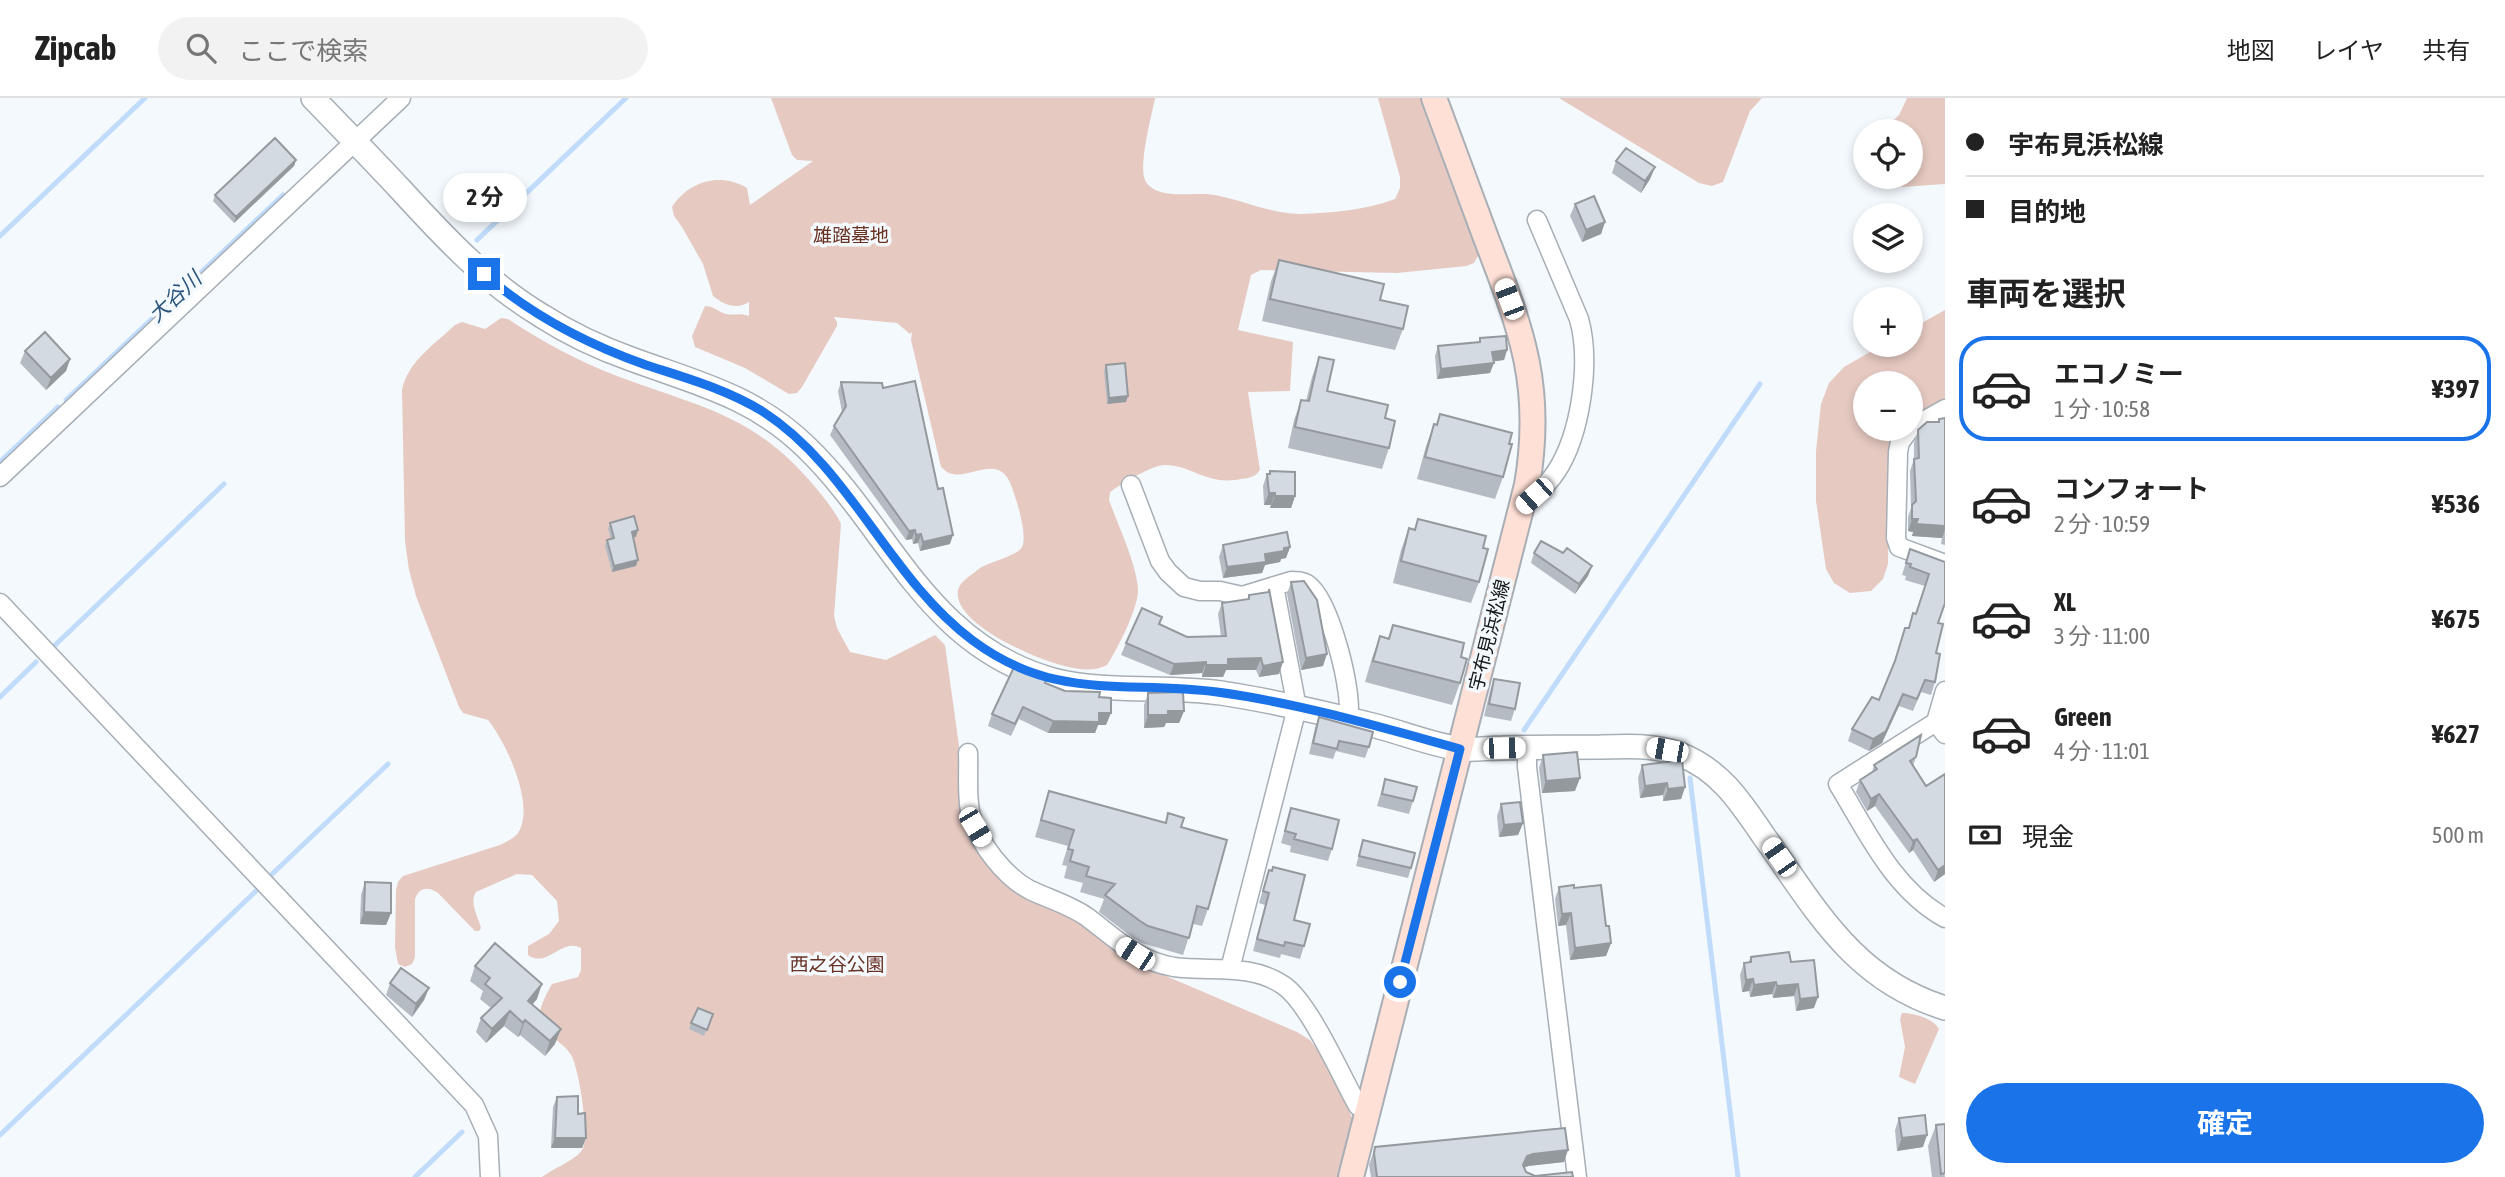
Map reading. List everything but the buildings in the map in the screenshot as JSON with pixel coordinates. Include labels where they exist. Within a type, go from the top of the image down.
[{"type":"main road","name":"宇布見浜松線","points":[[1351,1177],[1522,507],[1531,463],[1534,429],[1533,394],[1519,324],[1434,98]]},
{"type":"street","points":[[313,98],[455,247],[521,303],[603,348],[723,391],[783,426],[818,458],[833,476],[908,577],[949,621],[989,652],[1031,673],[1077,685],[1194,690],[1348,719],[1460,749],[1651,747],[1675,753],[1711,772],[1735,794],[1823,920],[1855,957],[1895,987],[1945,1008]]},
{"type":"street","points":[[0,477],[401,98]]},
{"type":"street","points":[[1522,507],[1546,485],[1563,459],[1574,429],[1585,363],[1579,319],[1537,220]]},
{"type":"street","points":[[1923,421],[1945,408]]},
{"type":"street","points":[[1901,441],[1898,452],[1896,538],[1899,547],[1945,564]]},
{"type":"street","points":[[1131,485],[1160,561],[1184,587],[1200,591],[1220,591],[1235,596],[1291,582],[1309,585],[1320,601],[1336,643],[1351,706],[1348,719]]},
{"type":"street","points":[[1230,969],[1297,708],[1274,586]]},
{"type":"street","points":[[0,603],[474,1105],[488,1136],[489,1177]]},
{"type":"street","points":[[1945,691],[1940,728],[1838,784],[1891,871],[1918,900],[1945,918]]},
{"type":"street","points":[[1527,747],[1527,767],[1577,1174],[1553,1174]]},
{"type":"street","points":[[968,753],[971,816],[993,857],[1015,881],[1081,914],[1117,943],[1154,962],[1174,967],[1230,969],[1269,977],[1292,992],[1305,1008],[1358,1106],[1368,1109]]},
{"type":"green space","name":"雄踏墓地","points":[[771,98],[1155,98],[1143,166],[1146,182],[1151,187],[1165,193],[1206,194],[1300,214],[1349,210],[1395,199],[1400,188],[1400,177],[1378,98],[1422,98],[1478,247],[1478,256],[1474,263],[1466,266],[1397,273],[1261,270],[1251,275],[1238,330],[1293,342],[1290,391],[1248,392],[1260,470],[1250,478],[1218,480],[1184,468],[1165,465],[1145,471],[1110,492],[1109,500],[1137,579],[1135,606],[1127,628],[1107,665],[1092,669],[1068,667],[1034,656],[991,633],[966,612],[959,601],[958,590],[967,578],[980,568],[1015,553],[1022,547],[1022,526],[1011,485],[999,470],[957,474],[948,473],[941,467],[911,340],[912,332],[910,334],[897,323],[834,317],[837,326],[802,387],[797,393],[789,394],[745,368],[695,347],[692,336],[705,306],[726,314],[749,316],[749,302],[740,306],[731,305],[713,296],[703,264],[674,216],[672,207],[696,185],[716,180],[737,183],[747,188],[750,205],[813,161],[797,160],[792,155]]},
{"type":"green space","points":[[1559,98],[1762,98],[1750,111],[1723,182],[1712,186],[1699,183]]},
{"type":"green space","points":[[1907,98],[1945,98],[1945,184],[1923,186],[1923,119],[1895,119]]},
{"type":"green space","points":[[1945,310],[1945,399],[1923,411],[1923,371],[1853,371],[1853,441],[1892,441],[1889,451],[1888,564],[1883,579],[1871,591],[1850,593],[1834,583],[1826,569],[1816,501],[1816,451],[1821,404],[1829,383],[1844,367],[1861,357],[1923,357],[1923,322]]},
{"type":"green space","name":"西之谷公園","points":[[501,318],[508,319],[561,350],[603,370],[721,414],[766,440],[788,458],[823,496],[841,524],[834,616],[837,628],[850,652],[886,660],[935,635],[945,645],[960,753],[987,862],[997,876],[1010,888],[1077,920],[1131,961],[1310,1040],[1319,1052],[1353,1119],[1341,1177],[542,1177],[579,1154],[585,1132],[574,1062],[567,1050],[545,1029],[540,1019],[543,1001],[552,984],[578,977],[581,970],[581,948],[567,946],[542,958],[528,955],[528,946],[549,934],[559,921],[557,901],[532,875],[517,874],[476,892],[474,905],[481,928],[475,931],[437,892],[423,889],[415,899],[415,957],[412,964],[405,967],[398,964],[395,947],[396,890],[403,876],[500,845],[518,833],[523,821],[521,791],[503,743],[488,720],[463,713],[459,707],[416,596],[405,541],[402,390],[405,380],[423,354],[455,325],[462,322],[485,329]]},
{"type":"green space","points":[[1902,1013],[1923,1017],[1939,1029],[1915,1084],[1899,1077],[1905,1047],[1900,1019]]},
{"type":"waterway","points":[[0,236],[145,98]]},
{"type":"waterway","points":[[477,240],[626,98]]},
{"type":"waterway","name":"大谷川","points":[[66,400],[283,195]]},
{"type":"waterway","points":[[1524,730],[1760,384]]},
{"type":"waterway","name":"大谷川","points":[[0,462],[58,407]]},
{"type":"waterway","points":[[52,648],[224,484]]},
{"type":"waterway","points":[[0,697],[36,662]]},
{"type":"waterway","points":[[269,877],[388,764]]},
{"type":"waterway","points":[[1690,778],[1738,1177]]},
{"type":"waterway","points":[[0,1135],[256,891]]},
{"type":"waterway","points":[[415,1177],[462,1132]]},
{"type":"route","points":[[484,274],[521,303],[581,338],[646,365],[723,391],[783,426],[818,458],[908,577],[949,621],[970,639],[1010,663],[1031,673],[1077,685],[1194,690],[1241,696],[1348,719],[1460,749],[1400,982]]}]
